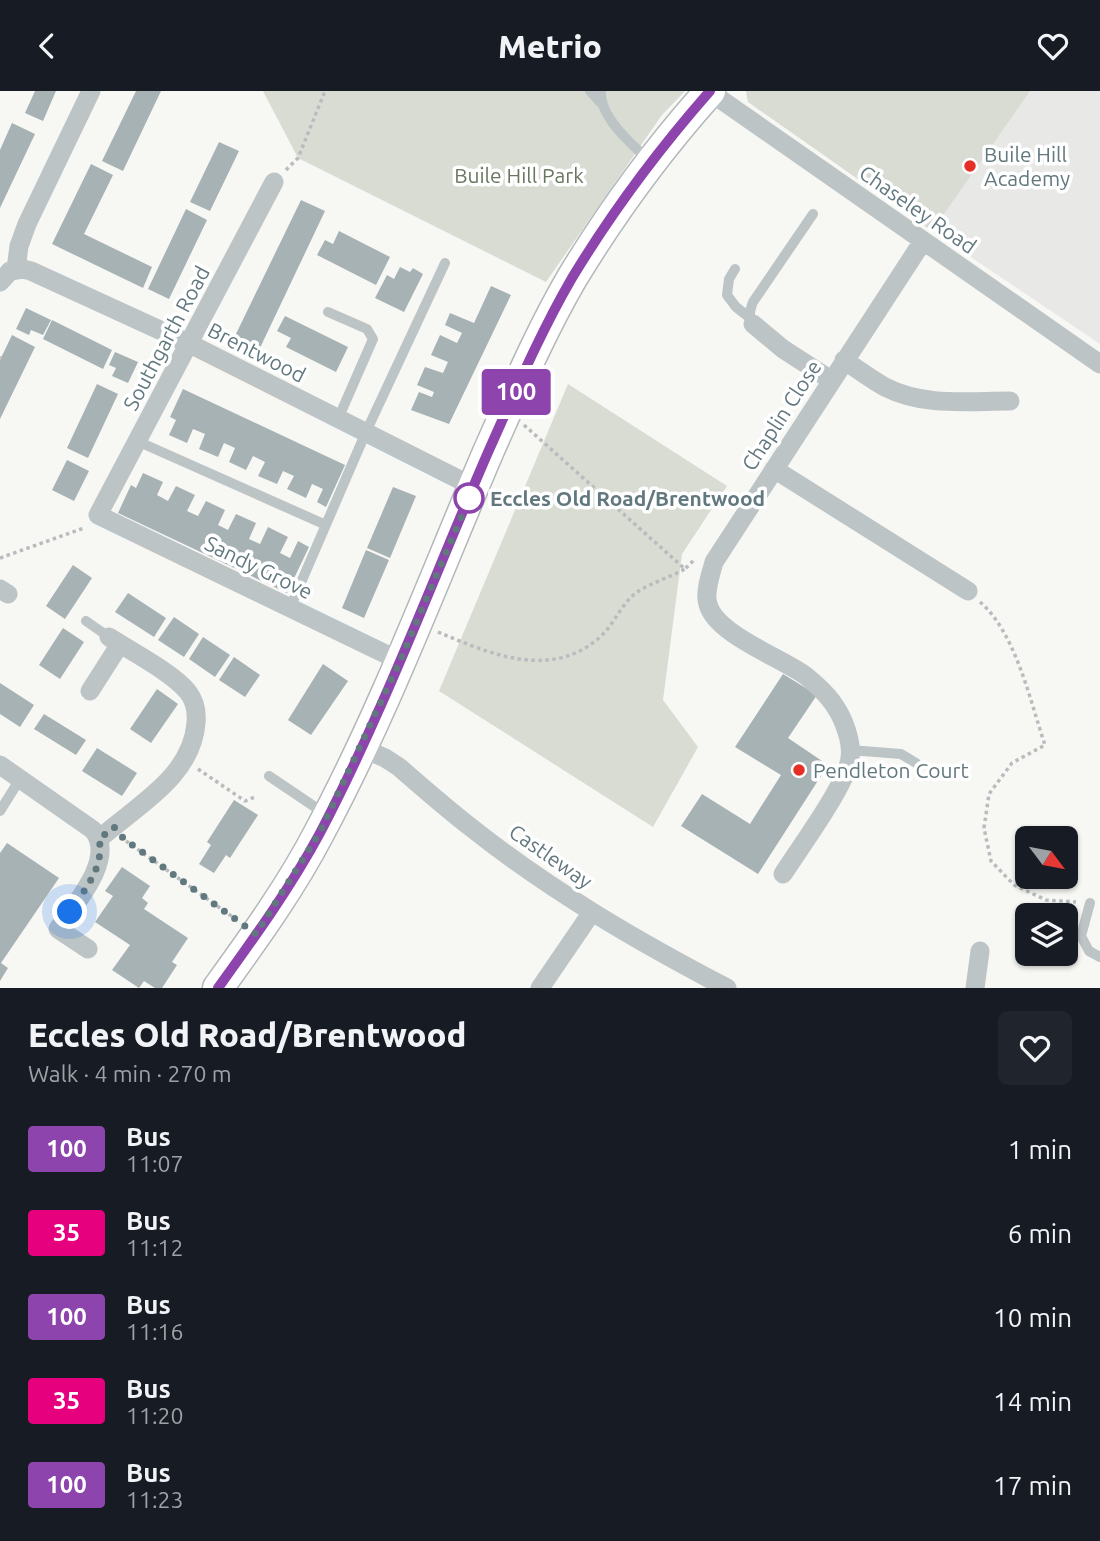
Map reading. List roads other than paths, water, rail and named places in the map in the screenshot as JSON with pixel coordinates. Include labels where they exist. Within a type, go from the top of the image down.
[{"type":"main road","points":[[218,988],[298,870],[329,812],[400,661],[538,341],[572,278],[651,162],[710,91]]},
{"type":"street","points":[[0,282],[4,275],[16,269],[19,246],[27,224],[91,91]]},
{"type":"street","name":"Chaseley Road","points":[[710,91],[1100,364]]},
{"type":"street","name":"Southgarth Road","points":[[91,522],[137,442],[274,182]]},
{"type":"street","name":"Chaplin Close","points":[[850,750],[846,729],[830,698],[804,675],[737,636],[719,622],[708,605],[708,584],[714,562],[923,241]]},
{"type":"street","name":"Brentwood","points":[[16,269],[31,271],[188,343],[474,487]]},
{"type":"street","points":[[751,321],[783,349],[831,380]]},
{"type":"street","points":[[844,360],[886,387],[911,397],[932,401],[1010,401]]},
{"type":"street","points":[[774,469],[968,591]]},
{"type":"street","name":"Sandy Grove","points":[[91,522],[290,608],[400,661]]},
{"type":"street","points":[[88,949],[58,929],[97,869],[106,833],[167,781],[185,759],[195,736],[197,717],[190,694],[174,680],[114,640],[90,691]]},
{"type":"street","name":"Castleway","points":[[360,747],[392,763],[473,830],[592,912],[727,988]]},
{"type":"street","points":[[783,874],[835,793],[850,760],[850,750]]},
{"type":"street","points":[[0,765],[93,830],[106,833]]},
{"type":"street","points":[[540,988],[592,912]]},
{"type":"street","points":[[975,988],[980,950]]},
{"type":"lane","points":[[590,91],[601,96],[624,138],[651,162]]},
{"type":"lane","points":[[751,321],[753,302],[813,215]]},
{"type":"lane","points":[[290,608],[366,432],[445,263]]},
{"type":"lane","points":[[735,269],[729,279],[727,295],[751,321]]},
{"type":"lane","points":[[328,312],[366,329],[373,339],[338,419]]},
{"type":"lane","points":[[137,442],[326,525]]},
{"type":"lane","points":[[86,621],[114,640]]},
{"type":"lane","points":[[850,750],[901,754],[916,763]]},
{"type":"lane","points":[[269,776],[315,807],[329,812]]},
{"type":"lane","points":[[0,811],[20,779]]},
{"type":"lane","points":[[1090,903],[1081,936],[1089,951],[1100,957]]},
{"type":"place","name":"Buile Hill Academy","points":[[970,166]]},
{"type":"place","name":"Eccles Old Road/Brentwood","points":[[469,498]]},
{"type":"place","name":"Pendleton Court","points":[[799,770]]},
{"type":"park label","name":"Buile Hill Park","points":[[519,175]]}]
